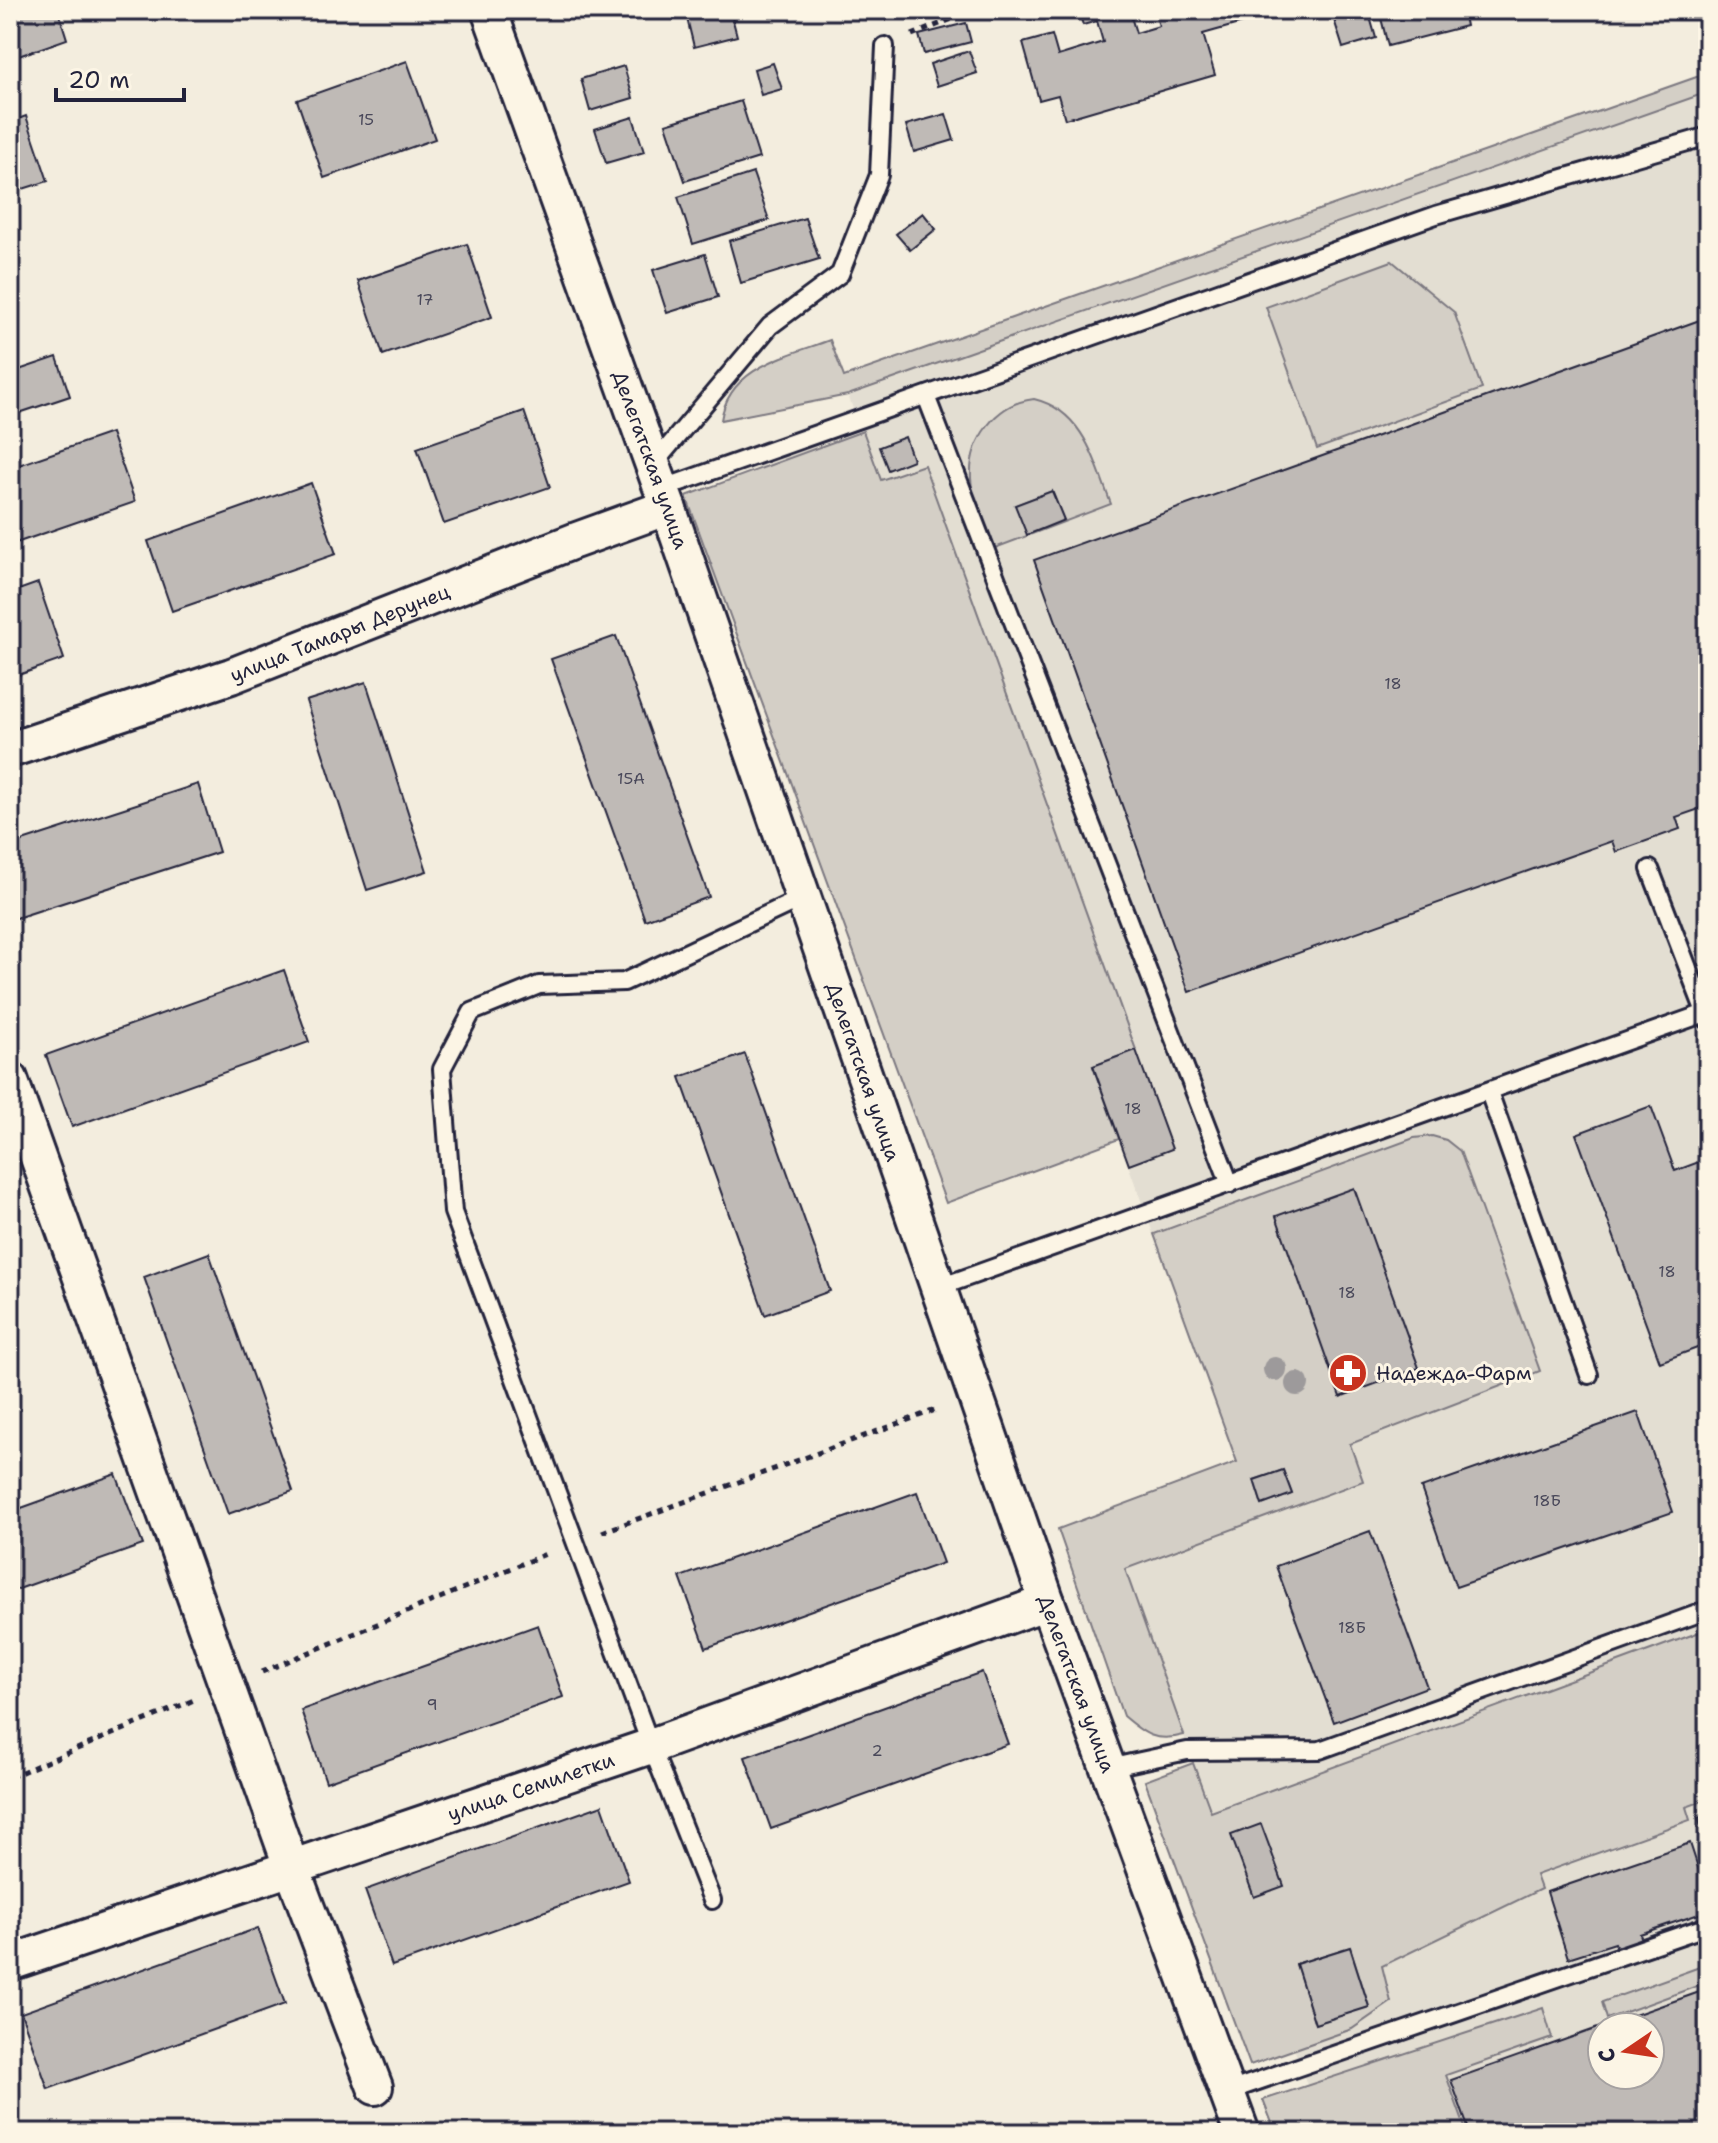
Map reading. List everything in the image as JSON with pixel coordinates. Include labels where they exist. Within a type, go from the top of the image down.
[{"type":"street","name":"Делегатская улица","points":[[489,10],[661,487],[1047,1602],[1242,2133]]},
{"type":"street","name":"улица Тамары Дерунец","points":[[10,750],[231,676],[574,541],[661,487]]},
{"type":"street","points":[[10,1079],[291,1866],[375,2087]]},
{"type":"street","name":"улица Семилетки","points":[[10,1963],[651,1746],[1047,1602]]},
{"type":"lane","points":[[661,487],[770,326],[840,274],[879,175],[885,46]]},
{"type":"lane","points":[[661,487],[1436,215],[1708,136]]},
{"type":"lane","points":[[926,396],[1230,1184]]},
{"type":"lane","points":[[940,1287],[1707,1015],[1650,869]]},
{"type":"lane","points":[[712,1900],[651,1746],[453,1212],[442,1069],[472,1012],[539,985],[624,982],[804,897]]},
{"type":"lane","points":[[1489,1092],[1589,1375]]},
{"type":"lane","points":[[1108,1768],[1187,1751],[1320,1750],[1708,1610]]},
{"type":"lane","points":[[1226,2092],[1708,1926]]},
{"type":"path","points":[[885,46],[975,10]]},
{"type":"path","points":[[602,1532],[977,1395]]},
{"type":"path","points":[[10,1777],[558,1549]]},
{"type":"shaded area","points":[[1708,73],[1708,2133],[1324,2133],[1125,1569],[1257,1519],[844,377]]},
{"type":"shaded area","points":[[1708,73],[1708,92],[848,395],[721,420],[726,402],[735,387],[748,376],[779,358],[830,340],[844,377]]},
{"type":"shaded area","points":[[1392,261],[1454,312],[1482,389],[1317,449],[1266,307]]},
{"type":"shaded area","points":[[1034,399],[1051,405],[1076,426],[1093,455],[1111,504],[995,548],[974,496],[972,464],[980,437],[988,426],[997,416],[1020,402]],"holes":[[[1052,491],[1063,520],[1016,505]]]},
{"type":"shaded area","points":[[863,431],[881,480],[924,465],[1136,1050],[1093,1066],[1119,1139],[946,1203],[686,496]]},
{"type":"shaded area","points":[[1432,1136],[1446,1140],[1460,1151],[1540,1371],[1350,1444],[1363,1481],[1125,1569],[1184,1735],[1165,1738],[1150,1735],[1123,1716],[1058,1529],[1237,1462],[1154,1234],[1414,1138]],"holes":[[[1283,1470],[1292,1494],[1262,1505],[1254,1480]]]},
{"type":"shaded area","points":[[1708,1629],[1708,1799],[1686,1807],[1690,1820],[1536,1875],[1541,1889],[1382,1966],[1391,2002],[1352,2029],[1250,2065],[1145,1781],[1193,1763],[1211,1812]],"holes":[[[1350,1947],[1369,2006],[1315,2024],[1296,1964]]]},
{"type":"shaded area","points":[[1708,1964],[1708,1982],[1629,2011],[1605,2011],[1602,2002]]},
{"type":"shaded area","points":[[1543,2008],[1552,2038],[1446,2075],[1467,2133],[1276,2133],[1263,2100]]},
{"type":"building","points":[[10,10],[58,10],[67,39],[10,59]]},
{"type":"building","points":[[685,10],[756,10],[732,17],[737,36],[694,47]]},
{"type":"building","points":[[1078,10],[1129,10],[1136,33],[1159,26],[1154,10],[1250,10],[1253,20],[1203,34],[1215,75],[1065,119],[1058,95],[1039,100],[1023,43],[1052,35],[1058,56],[1103,42],[1097,21],[1083,25]]},
{"type":"building","points":[[1331,10],[1368,10],[1376,38],[1343,48]]},
{"type":"building","points":[[1379,10],[1486,10],[1464,16],[1466,26],[1388,46]]},
{"type":"building","points":[[966,23],[971,42],[924,54],[919,35]]},
{"type":"building","points":[[969,51],[977,73],[937,86],[930,64]]},
{"type":"building","points":[[407,61],[435,139],[324,178],[297,100]]},
{"type":"building","points":[[773,63],[782,89],[761,95],[754,69]]},
{"type":"building","points":[[624,66],[633,98],[590,111],[581,79]]},
{"type":"building","points":[[741,101],[759,158],[685,181],[666,124]]},
{"type":"building","points":[[946,114],[954,140],[914,152],[906,125]]},
{"type":"building","points":[[26,116],[48,181],[10,193],[10,122]]},
{"type":"building","points":[[633,117],[644,152],[606,163],[595,129]]},
{"type":"building","points":[[753,173],[769,220],[693,244],[678,197]]},
{"type":"building","points":[[923,213],[936,229],[910,250],[896,234]]},
{"type":"building","points":[[805,218],[819,259],[741,283],[729,241]]},
{"type":"building","points":[[467,244],[492,317],[383,355],[358,281]]},
{"type":"building","points":[[705,254],[718,297],[667,313],[653,270]]},
{"type":"building","points":[[1708,317],[1708,806],[1676,817],[1680,829],[1616,852],[1612,841],[1189,992],[1034,560]]},
{"type":"building","points":[[57,357],[70,396],[10,416],[10,373]]},
{"type":"building","points":[[524,411],[550,487],[444,524],[417,448]]},
{"type":"building","points":[[111,433],[135,502],[10,545],[10,468]]},
{"type":"building","points":[[905,437],[913,460],[888,470],[879,447]]},
{"type":"building","points":[[311,483],[336,554],[172,611],[148,541]]},
{"type":"building","points":[[1052,491],[1064,520],[1027,535],[1015,505]]},
{"type":"building","points":[[38,583],[64,659],[10,678],[10,593]]},
{"type":"building","points":[[616,636],[709,897],[645,920],[551,659]]},
{"type":"building","points":[[366,682],[427,871],[367,890],[306,701]]},
{"type":"building","points":[[198,784],[219,852],[10,920],[10,845]]},
{"type":"building","points":[[284,970],[309,1042],[72,1127],[46,1055]]},
{"type":"building","points":[[1136,1050],[1172,1149],[1129,1165],[1093,1066]]},
{"type":"building","points":[[745,1054],[830,1291],[765,1315],[680,1077]]},
{"type":"building","points":[[1651,1106],[1675,1171],[1704,1160],[1708,1172],[1708,1344],[1660,1362],[1576,1134]]},
{"type":"building","points":[[1354,1188],[1419,1368],[1340,1397],[1276,1216]]},
{"type":"building","points":[[209,1253],[293,1491],[228,1514],[144,1277]]},
{"type":"building","points":[[1638,1412],[1673,1512],[1456,1587],[1421,1488]]},
{"type":"building","points":[[1283,1470],[1292,1494],[1262,1505],[1254,1480]]},
{"type":"building","points":[[116,1474],[143,1545],[10,1592],[10,1512]]},
{"type":"building","points":[[917,1492],[943,1563],[706,1648],[680,1577]]},
{"type":"building","points":[[1370,1531],[1427,1687],[1334,1722],[1276,1566]]},
{"type":"building","points":[[538,1625],[563,1697],[326,1782],[301,1710]]},
{"type":"building","points":[[982,1672],[1008,1744],[771,1829],[745,1757]]},
{"type":"building","points":[[602,1805],[629,1881],[392,1966],[365,1890]]},
{"type":"building","points":[[1708,1815],[1708,1848],[1698,1818]]},
{"type":"building","points":[[1261,1824],[1284,1886],[1254,1897],[1231,1835]]},
{"type":"building","points":[[1690,1843],[1708,1898],[1708,1911],[1640,1934],[1644,1946],[1619,1954],[1615,1943],[1568,1958],[1547,1892]]},
{"type":"building","points":[[258,1928],[285,2004],[48,2089],[21,2013]]},
{"type":"building","points":[[1350,1947],[1369,2007],[1315,2024],[1296,1964]]},
{"type":"building","points":[[1708,1989],[1708,2133],[1470,2133],[1451,2080],[1586,2032],[1586,2091],[1666,2091],[1666,2011],[1646,2011]]},
{"type":"place","name":"Надежда-Фарм","points":[[1348,1373]]}]
